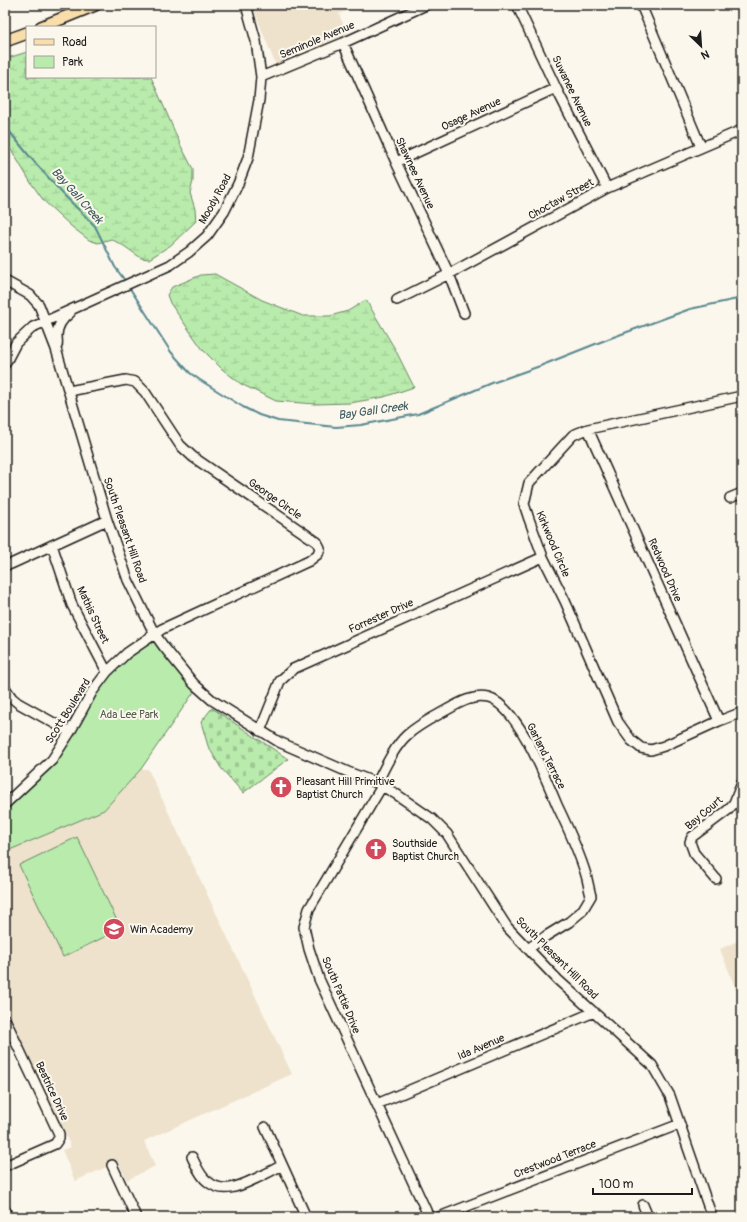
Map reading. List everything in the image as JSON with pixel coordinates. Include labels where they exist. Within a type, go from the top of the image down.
[{"type":"main road","points":[[43,26],[95,5]]},
{"type":"main road","points":[[5,41],[26,33]]},
{"type":"street","name":"Moody Road","points":[[5,364],[16,343],[33,327],[155,273],[176,260],[208,236],[224,212],[238,184],[248,158],[259,100],[261,77],[256,41],[246,5]]},
{"type":"street","name":"Seminole Avenue","points":[[261,77],[343,43],[426,5]]},
{"type":"street","name":"Suwanee Avenue","points":[[517,5],[556,88],[607,188]]},
{"type":"street","points":[[641,5],[701,147]]},
{"type":"street","name":"Shawnee Avenue","points":[[343,43],[396,162],[449,274],[464,313]]},
{"type":"street","name":"Osage Avenue","points":[[396,162],[556,88]]},
{"type":"street","name":"Choctaw Street","points":[[397,300],[449,274],[607,188],[742,130]]},
{"type":"street","name":"South Pleasant Hill Road","points":[[5,281],[30,295],[39,305],[46,321],[69,391],[107,520],[129,583],[154,633],[164,647],[194,684],[212,700],[260,731],[279,742],[380,785],[432,818],[447,834],[507,927],[558,980],[652,1065],[670,1096],[712,1217]]},
{"type":"street","points":[[56,349],[61,322],[78,307]]},
{"type":"street","name":"George Circle","points":[[69,391],[126,380],[135,382],[145,392],[180,445],[193,457],[317,542],[320,548],[318,554],[309,561],[154,633]]},
{"type":"street","name":"Kirkwood Circle","points":[[742,396],[588,429],[573,436],[529,483],[524,504],[544,557],[618,722],[631,740],[641,748],[651,750],[664,746],[719,721],[740,713],[742,715]]},
{"type":"street","name":"Redwood Drive","points":[[588,429],[719,721]]},
{"type":"street","points":[[730,498],[742,493]]},
{"type":"street","points":[[5,565],[11,564],[107,520]]},
{"type":"street","name":"Mathis Street","points":[[52,545],[72,605],[107,672]]},
{"type":"street","name":"Forrester Drive","points":[[260,731],[280,681],[293,669],[544,557]]},
{"type":"street","name":"Scott Boulevard","points":[[5,804],[52,760],[70,732],[88,698],[107,672],[127,653],[154,633]]},
{"type":"street","points":[[5,688],[18,704],[70,732]]},
{"type":"street","name":"Garland Terrace","points":[[380,785],[397,747],[406,736],[425,721],[462,702],[477,697],[488,698],[498,702],[510,715],[521,731],[541,768],[574,843],[586,875],[591,896],[582,911],[569,922],[528,949]]},
{"type":"street","name":"Bay Court","points":[[716,879],[694,853],[690,842],[692,837],[728,810],[734,803],[742,783]]},
{"type":"street","name":"South Pattie Drive","points":[[380,785],[309,908],[304,927],[309,949],[319,979],[429,1217]]},
{"type":"street","name":"Ida Avenue","points":[[377,1104],[594,1012]]},
{"type":"street","name":"Beatrice Drive","points":[[5,1019],[59,1138],[55,1144],[5,1166]]},
{"type":"street","name":"Crestwood Terrace","points":[[439,1217],[680,1124]]},
{"type":"street","points":[[264,1127],[306,1217]]},
{"type":"street","points":[[192,1157],[206,1181],[215,1186],[224,1188],[232,1188],[241,1185],[282,1165]]},
{"type":"street","points":[[112,1165],[136,1217]]},
{"type":"street","points":[[643,1205],[648,1217]]},
{"type":"street","points":[[5,1210],[8,1217]]},
{"type":"shaded area","points":[[252,5],[359,5],[339,14],[351,44],[280,76]]},
{"type":"shaded area","name":"Win Academy","points":[[141,769],[148,769],[292,1074],[144,1141],[155,1166],[127,1180],[118,1162],[75,1181],[62,1150],[71,1147],[5,1006],[5,852],[104,810]]},
{"type":"shaded area","points":[[742,939],[742,1005],[720,949]]},
{"type":"green space","points":[[26,52],[26,78],[151,78],[181,146],[193,169],[193,181],[190,193],[195,209],[196,221],[171,245],[149,259],[141,258],[111,239],[98,243],[89,240],[72,227],[44,201],[31,183],[12,151],[5,146],[5,59]]},
{"type":"green space","points":[[215,274],[262,300],[303,316],[330,316],[348,311],[366,300],[395,349],[414,387],[384,397],[350,403],[315,404],[276,401],[241,384],[222,369],[203,350],[170,303],[167,295],[172,287],[201,275]]},
{"type":"green space","name":"Ada Lee Park","points":[[154,636],[196,689],[141,769],[104,810],[5,852],[5,806],[53,760],[108,673]]},
{"type":"green space","points":[[212,708],[288,759],[243,793],[221,768],[208,746],[201,722]]},
{"type":"green space","points":[[77,837],[121,929],[63,957],[19,865]]},
{"type":"waterway","name":"Bay Gall Creek","points":[[5,126],[63,194],[95,226],[115,267],[126,282]]},
{"type":"waterway","name":"Bay Gall Creek","points":[[129,287],[171,352],[190,373],[200,380],[243,407],[259,415],[278,421],[336,427],[361,425],[418,414],[492,383],[690,309],[742,298]]},
{"type":"place","name":"Pleasant Hill Primitive Baptist Church","points":[[281,787]]},
{"type":"place","name":"Southside Baptist Church","points":[[376,849]]},
{"type":"place","name":"Win Academy","points":[[114,929]]}]
